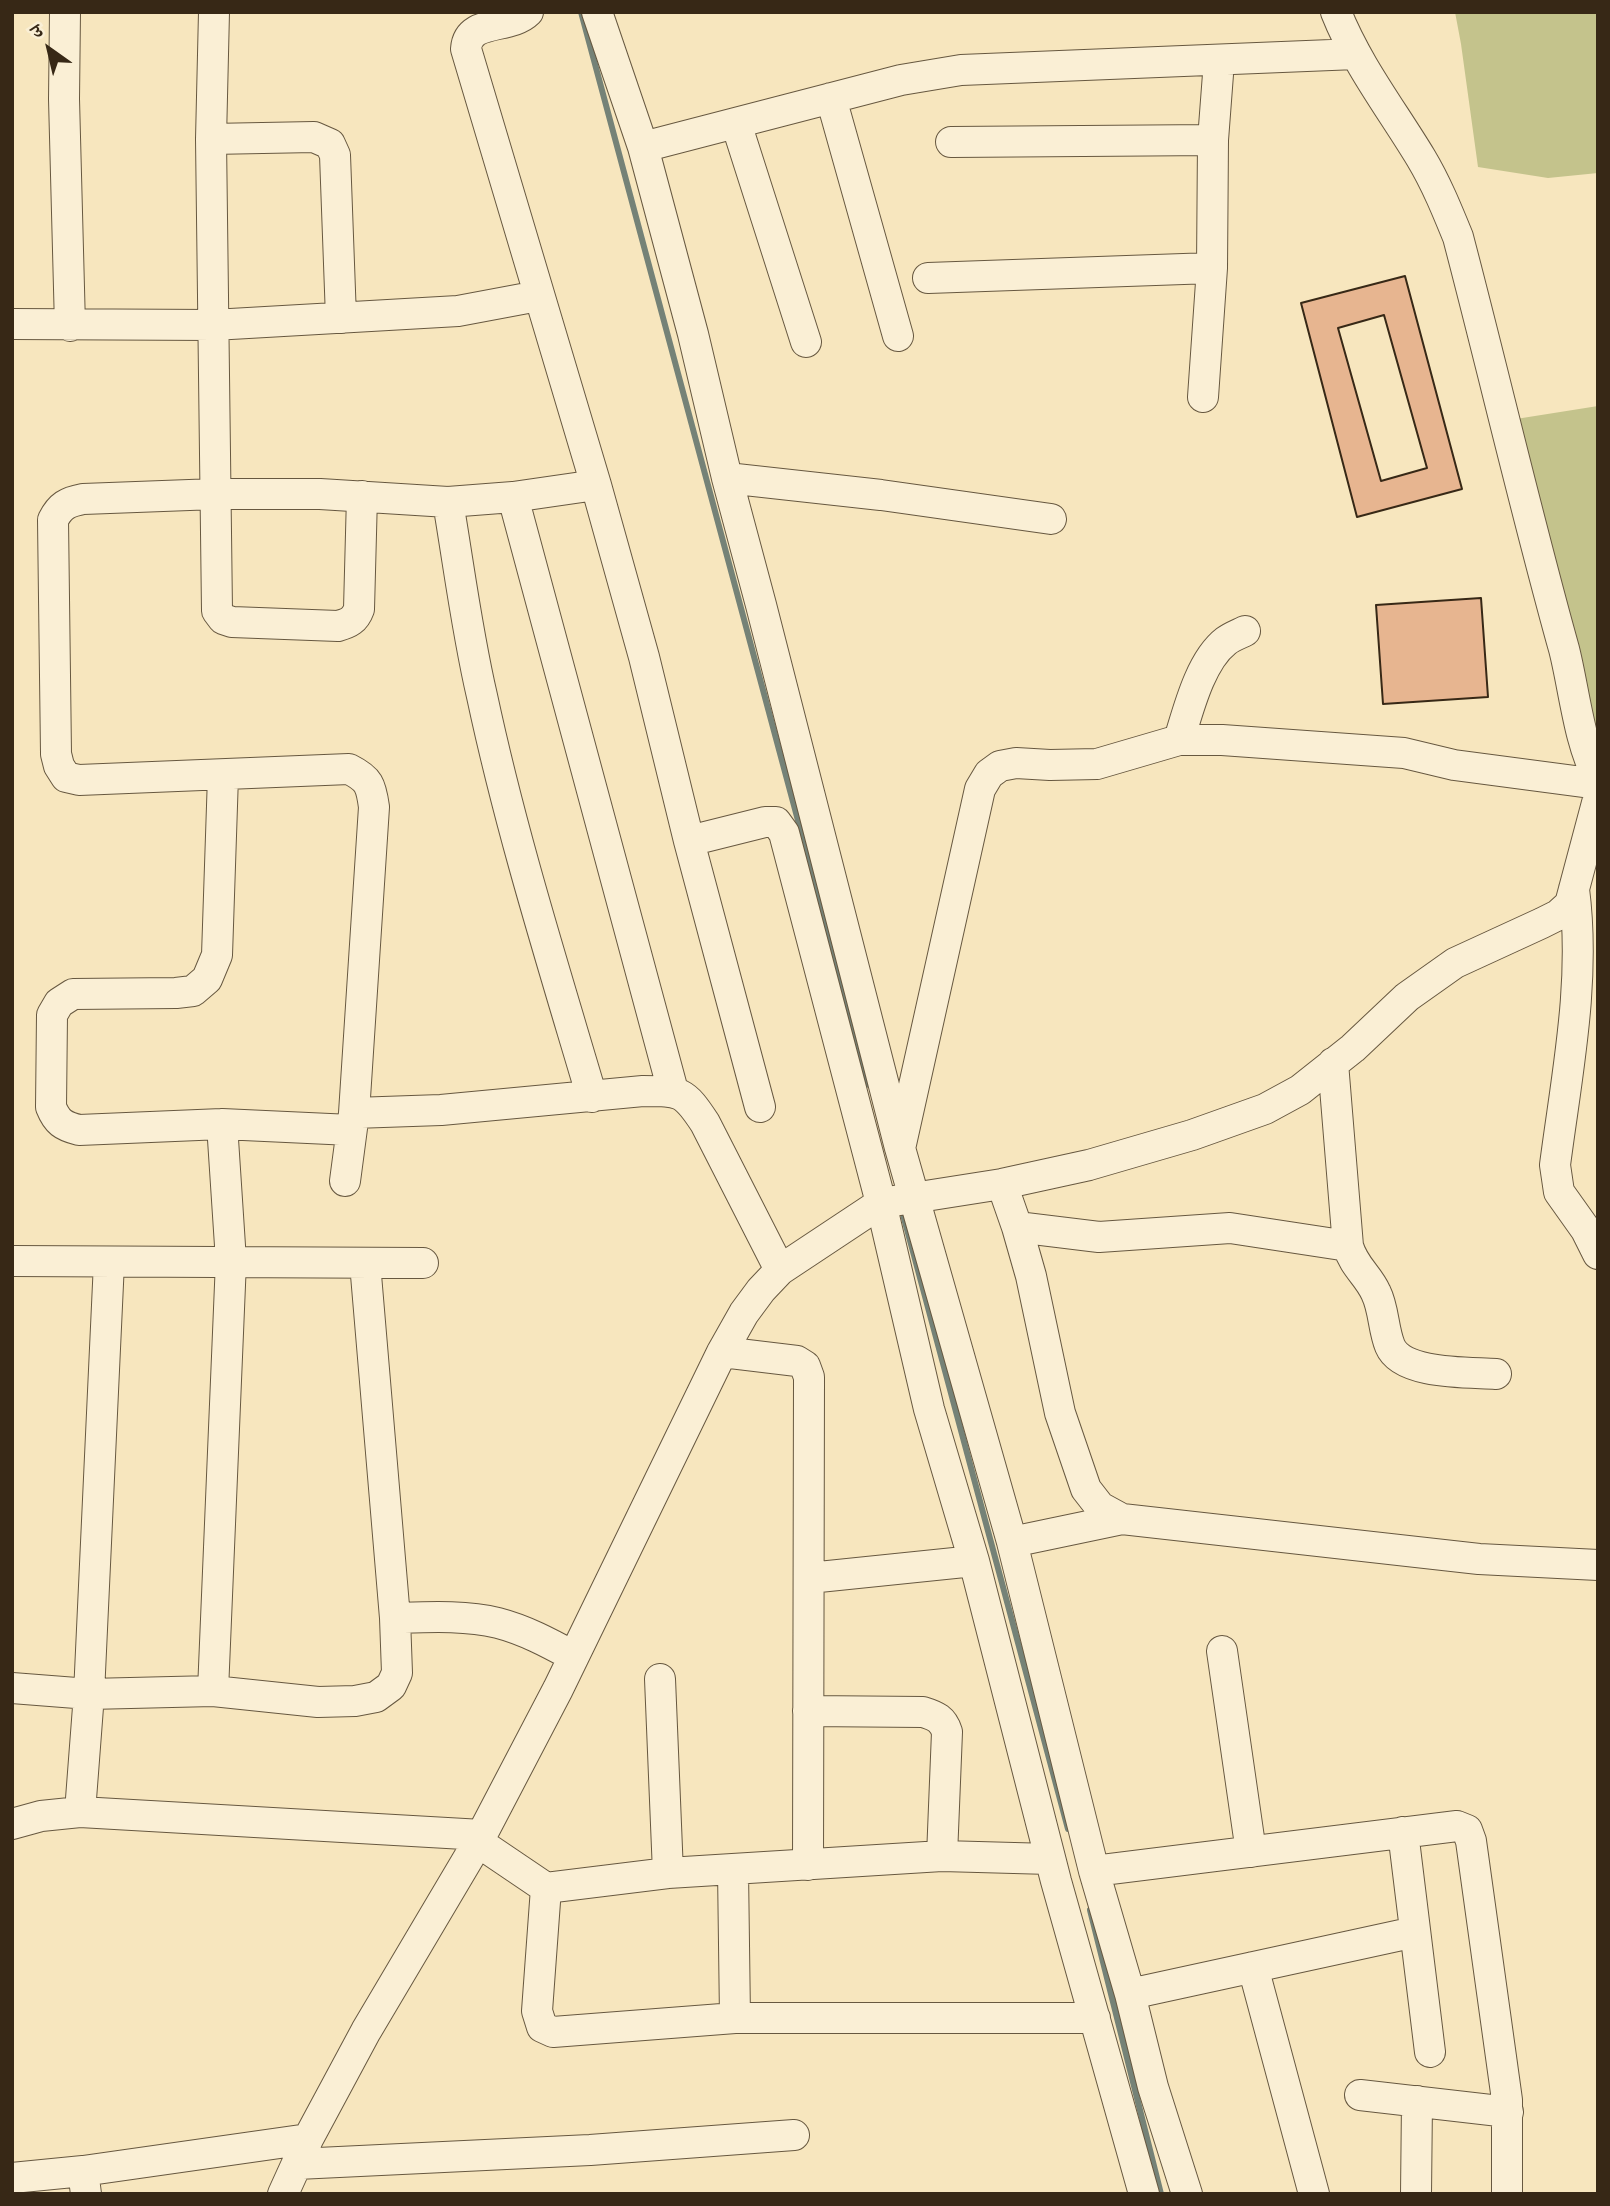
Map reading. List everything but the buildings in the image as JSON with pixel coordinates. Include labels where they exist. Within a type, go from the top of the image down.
[{"type":"street","points":[[65,12],[64,99],[70,326]]},
{"type":"street","points":[[214,12],[211,139],[216,611],[223,619],[232,622],[338,626],[348,624],[356,617],[359,609],[362,496]]},
{"type":"street","points":[[528,12],[512,22],[478,29],[466,40],[466,49],[596,485],[644,657],[689,841],[760,1107]]},
{"type":"street","points":[[597,12],[643,147],[693,334],[727,478],[900,1148]]},
{"type":"street","points":[[1336,12],[1356,54],[1422,160],[1443,199],[1458,237],[1570,674],[1589,762],[1598,777]]},
{"type":"street","points":[[643,147],[901,80],[961,70],[1356,54]]},
{"type":"street","points":[[1203,397],[1212,268],[1213,141],[1219,61]]},
{"type":"street","points":[[831,98],[898,336]]},
{"type":"street","points":[[736,123],[806,342]]},
{"type":"street","points":[[211,139],[314,137],[330,144],[335,155],[341,318]]},
{"type":"street","points":[[951,142],[1213,141]]},
{"type":"street","points":[[928,278],[1212,268]]},
{"type":"street","points":[[12,324],[213,325],[458,311],[538,296]]},
{"type":"street","points":[[727,478],[881,495],[1051,519]]},
{"type":"street","points":[[345,1181],[353,1121],[374,807],[371,786],[361,775],[349,769],[223,776],[79,780],[66,777],[59,766],[56,741],[53,520],[58,510],[69,501],[83,499],[216,494],[362,496],[448,502],[513,498],[596,485]]},
{"type":"street","points":[[513,498],[674,1091]]},
{"type":"street","points":[[448,502],[481,695],[544,935],[592,1097]]},
{"type":"street","points":[[1179,740],[1204,671],[1224,642],[1245,631]]},
{"type":"street","points":[[1143,2194],[1050,1859],[974,1561],[929,1409],[898,1200],[900,1148],[980,789],[989,774],[1000,766],[1016,763],[1097,764],[1179,740],[1222,740],[1404,753],[1454,765],[1598,784]]},
{"type":"street","points":[[223,776],[217,955],[207,979],[193,990],[184,992],[73,994],[60,1003],[52,1015],[51,1107],[56,1119],[66,1127],[79,1130],[353,1121],[643,1091],[674,1091],[691,1102],[705,1123],[780,1270]]},
{"type":"street","points":[[283,2194],[366,2031],[480,1839],[558,1689],[722,1352],[744,1313],[761,1290],[780,1270],[898,1200],[1002,1184],[1089,1165],[1192,1135],[1265,1109],[1300,1090],[1407,997],[1455,963],[1558,915],[1570,904],[1598,800]]},
{"type":"street","points":[[689,841],[765,821],[776,822],[784,832],[898,1200],[1012,1542],[1094,1871],[1184,2193]]},
{"type":"street","points":[[1574,889],[1579,969],[1555,1165],[1559,1192],[1586,1230],[1598,1254]]},
{"type":"street","points":[[1333,1063],[1348,1246],[1352,1259],[1377,1294],[1390,1348],[1396,1356],[1417,1367],[1496,1374]]},
{"type":"street","points":[[213,1691],[231,1261],[222,1124]]},
{"type":"street","points":[[1002,1184],[1031,1276],[1060,1413],[1086,1489],[1100,1507],[1122,1519]]},
{"type":"street","points":[[1017,1227],[1099,1237],[1230,1228],[1348,1246]]},
{"type":"street","points":[[12,1261],[422,1263]]},
{"type":"street","points":[[80,1812],[89,1694],[109,1262]]},
{"type":"street","points":[[12,1689],[89,1694],[213,1691],[318,1702],[376,1698],[391,1686],[397,1673],[395,1618],[365,1263]]},
{"type":"street","points":[[722,1352],[797,1361],[805,1366],[809,1377],[808,1865]]},
{"type":"street","points":[[1012,1542],[1122,1519],[1479,1559],[1598,1565]]},
{"type":"street","points":[[809,1578],[974,1561]]},
{"type":"street","points":[[395,1618],[462,1618],[497,1623],[540,1638],[573,1656]]},
{"type":"street","points":[[1222,1651],[1251,1852]]},
{"type":"street","points":[[660,1679],[668,1873]]},
{"type":"street","points":[[808,1711],[923,1712],[944,1722],[947,1732],[942,1856]]},
{"type":"street","points":[[12,1824],[41,1816],[80,1812],[480,1839],[545,1888],[668,1873],[942,1856],[1050,1859]]},
{"type":"street","points":[[1094,1871],[1457,1825],[1468,1830],[1508,2112],[1507,2194]]},
{"type":"street","points":[[1403,1832],[1430,2052]]},
{"type":"street","points":[[733,1870],[735,2018]]},
{"type":"street","points":[[545,1888],[537,2011],[542,2027],[553,2032],[735,2018],[1095,2018]]},
{"type":"street","points":[[1130,1994],[1415,1932]]},
{"type":"street","points":[[1252,1967],[1314,2194]]},
{"type":"street","points":[[1360,2095],[1508,2112]]},
{"type":"street","points":[[1416,2194],[1417,2101]]},
{"type":"street","points":[[12,2178],[84,2182],[303,2152],[590,2150],[794,2135]]},
{"type":"shaded area","points":[[1455,12],[1598,12],[1598,173],[1548,178],[1478,167]]},
{"type":"shaded area","points":[[1598,406],[1598,743],[1516,419]]},
{"type":"waterway","points":[[581,12],[869,1085]]},
{"type":"waterway","points":[[901,1207],[1068,1829]]},
{"type":"waterway","points":[[1090,1910],[1161,2194]]}]
